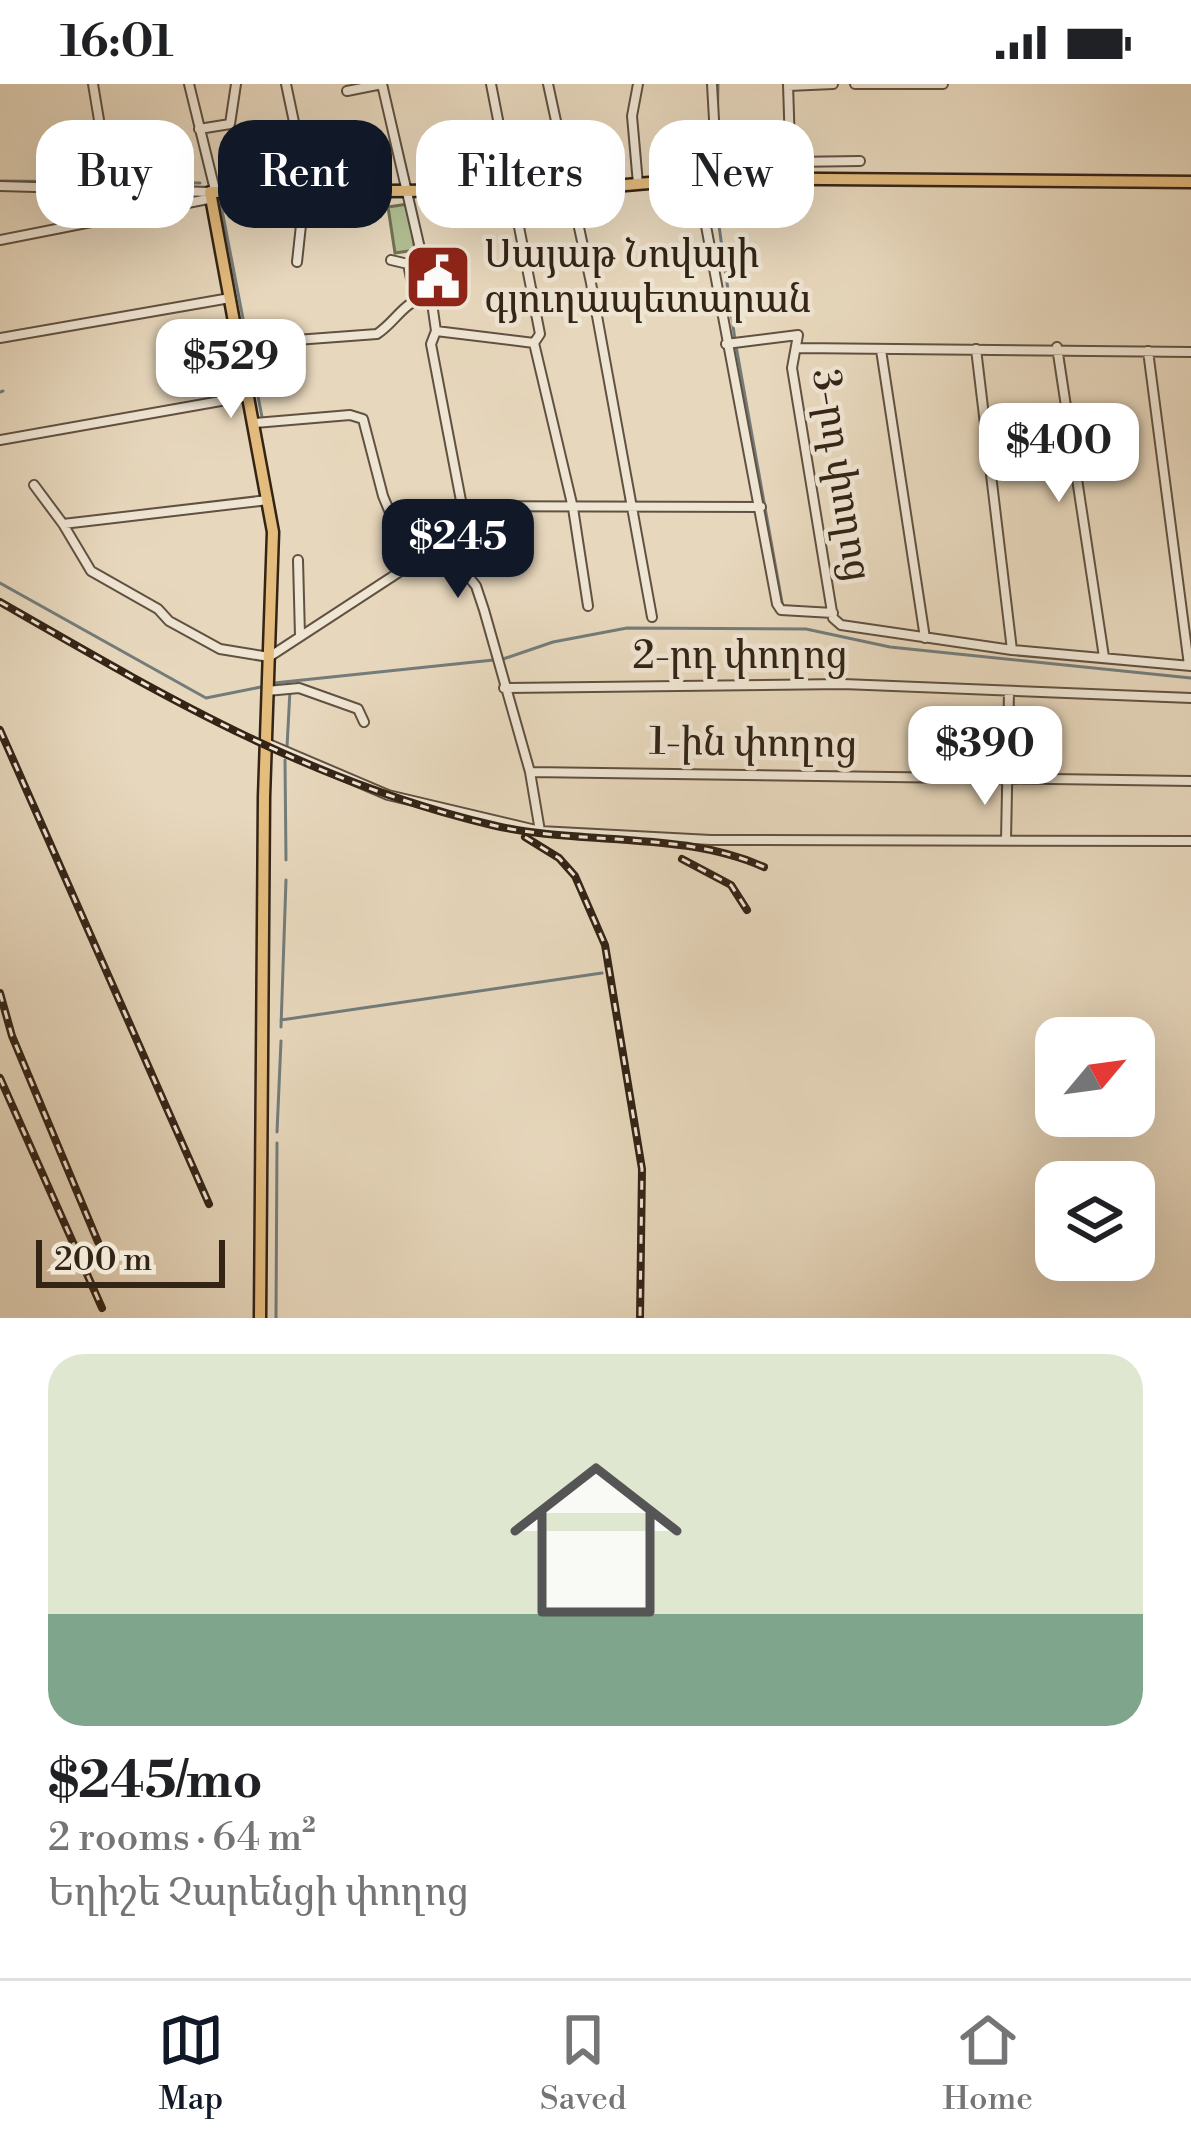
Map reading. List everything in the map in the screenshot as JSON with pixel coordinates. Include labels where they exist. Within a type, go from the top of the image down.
[{"type":"main road","points":[[814,178],[1191,182]]},
{"type":"main road","points":[[625,185],[649,183]]},
{"type":"main road","points":[[392,191],[416,191]]},
{"type":"main road","points":[[218,194],[211,194],[269,500],[260,1318]]},
{"type":"street","points":[[93,84],[99,120]]},
{"type":"street","points":[[189,84],[211,194]]},
{"type":"street","points":[[199,129],[230,124],[236,84]]},
{"type":"street","points":[[286,84],[292,120]]},
{"type":"street","points":[[347,91],[382,84],[431,296],[436,331],[431,344],[462,506]]},
{"type":"street","points":[[491,84],[498,120]]},
{"type":"street","points":[[548,84],[555,120]]},
{"type":"street","points":[[638,84],[632,116],[638,184]]},
{"type":"street","points":[[712,84],[714,120]]},
{"type":"street","points":[[789,120],[788,85],[832,84]]},
{"type":"street","points":[[856,84],[943,84]]},
{"type":"street","points":[[814,161],[860,160]]},
{"type":"street","points":[[0,186],[36,184]]},
{"type":"street","points":[[194,192],[211,194]]},
{"type":"street","points":[[0,240],[211,194]]},
{"type":"street","points":[[297,262],[300,228]]},
{"type":"street","points":[[520,228],[540,334],[534,344],[573,508],[588,605]]},
{"type":"street","points":[[576,228],[635,508],[652,617]]},
{"type":"street","points":[[709,228],[726,344],[781,610],[832,613],[849,629],[1190,666],[1148,352]]},
{"type":"street","points":[[392,260],[409,264],[415,298]]},
{"type":"street","points":[[296,340],[377,334],[393,312],[415,298],[431,296]]},
{"type":"street","points":[[0,338],[230,298]]},
{"type":"street","points":[[436,331],[534,344]]},
{"type":"street","points":[[726,344],[798,334],[797,349],[1057,347],[1191,352]]},
{"type":"street","points":[[1057,347],[1105,657]]},
{"type":"street","name":"3-րդ փողոց","points":[[797,349],[792,368],[832,613]]},
{"type":"street","points":[[976,349],[977,393],[1012,650]]},
{"type":"street","points":[[881,350],[924,608],[925,639]]},
{"type":"street","points":[[0,440],[250,396]]},
{"type":"street","points":[[255,423],[350,415],[363,419],[383,496],[410,565]]},
{"type":"street","points":[[34,485],[91,571],[220,649],[268,657],[410,565],[453,564],[467,572],[484,610],[492,652],[530,772],[540,831]]},
{"type":"street","points":[[63,524],[269,500]]},
{"type":"street","points":[[406,551],[462,506],[761,507]]},
{"type":"street","points":[[298,560],[300,636]]},
{"type":"street","name":"2-րդ փողոց","points":[[504,688],[842,684],[1191,698]]},
{"type":"street","points":[[267,692],[299,688],[358,709],[364,722]]},
{"type":"street","points":[[1006,840],[1009,692]]},
{"type":"street","points":[[266,743],[388,795],[540,831],[711,840],[1191,841]]},
{"type":"street","name":"1-ին փողոց","points":[[530,772],[1191,781]]},
{"type":"green space","points":[[408,204],[415,250],[395,253],[392,206]]},
{"type":"waterway","points":[[717,120],[718,84]]},
{"type":"waterway","points":[[0,181],[200,183]]},
{"type":"waterway","points":[[225,228],[262,417]]},
{"type":"waterway","points":[[719,228],[735,340]]},
{"type":"waterway","points":[[736,346],[783,608]]},
{"type":"waterway","points":[[0,583],[206,698],[261,687]]},
{"type":"waterway","points":[[274,683],[503,659],[553,642],[627,628],[806,629],[890,647],[1191,678]]},
{"type":"waterway","points":[[287,747],[290,690]]},
{"type":"waterway","points":[[285,760],[286,860]]},
{"type":"waterway","points":[[281,1027],[286,880]]},
{"type":"waterway","points":[[281,1020],[602,973]]},
{"type":"waterway","points":[[277,1132],[281,1041]]},
{"type":"waterway","points":[[276,1318],[277,1143]]},
{"type":"railway","points":[[0,602],[238,732],[361,785],[492,825],[699,848],[764,867]]},
{"type":"railway","points":[[0,730],[209,1204]]},
{"type":"railway","points":[[525,837],[559,858],[575,876],[605,945],[642,1169],[640,1318]]},
{"type":"railway","points":[[682,859],[731,885],[747,910]]},
{"type":"railway","points":[[0,993],[12,1036],[98,1242]]},
{"type":"railway","points":[[0,1078],[102,1308]]},
{"type":"place","name":"Սայաթ Նովայի գյուղապետարան","points":[[438,277]]}]
